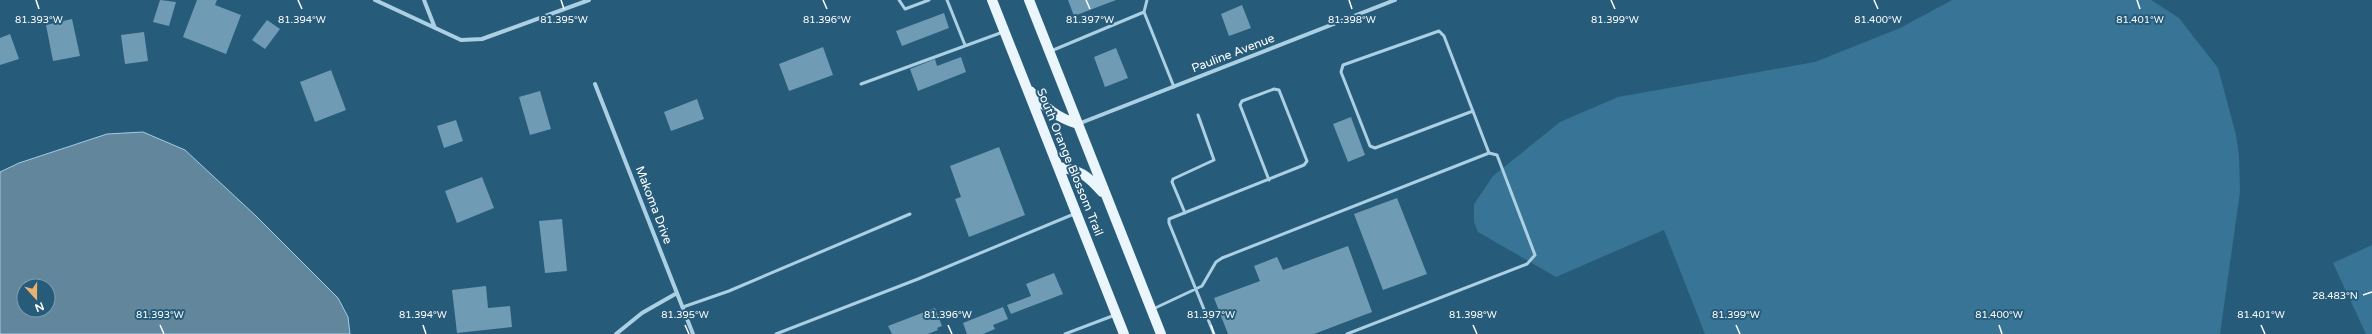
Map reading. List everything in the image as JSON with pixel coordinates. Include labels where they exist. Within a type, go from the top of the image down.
[{"type":"main road","name":"South Orange Blossom Trail","points":[[992,0],[1124,334]]},
{"type":"main road","name":"South Orange Blossom Trail","points":[[1029,0],[1161,334]]},
{"type":"main road","points":[[1026,87],[1044,106],[1062,119],[1078,124]]},
{"type":"main road","points":[[1058,167],[1076,170],[1091,180],[1107,198]]},
{"type":"street","points":[[375,0],[461,40],[482,39],[589,0]]},
{"type":"street","points":[[424,0],[435,28]]},
{"type":"street","name":"Pauline Avenue","points":[[1078,124],[1395,0]]},
{"type":"street","name":"Makoma Drive","points":[[595,84],[694,334]]},
{"type":"street","points":[[616,334],[642,313],[677,293]]},
{"type":"lane","points":[[899,0],[905,10],[929,0]]},
{"type":"lane","points":[[947,0],[965,46]]},
{"type":"lane","points":[[1147,0],[1144,12],[1174,87]]},
{"type":"lane","points":[[1050,52],[1144,12]]},
{"type":"lane","points":[[1473,111],[1375,148],[1370,146],[1340,72],[1343,65],[1439,31],[1444,36],[1473,111],[1489,153]]},
{"type":"lane","points":[[861,84],[1004,32]]},
{"type":"lane","points":[[1214,334],[1169,223],[1169,218],[1185,213],[1269,180],[1304,166],[1307,161],[1279,90],[1274,89],[1242,101],[1240,105],[1269,180]]},
{"type":"lane","points":[[1185,213],[1172,182],[1173,179],[1214,160],[1198,115]]},
{"type":"lane","points":[[1151,310],[1196,290],[1207,281],[1216,262],[1222,258],[1489,153],[1497,155],[1535,255],[1527,264],[1347,334]]},
{"type":"lane","points":[[776,334],[918,279],[1076,213]]},
{"type":"lane","points":[[683,307],[729,291],[910,214]]},
{"type":"lane","points":[[1065,334],[1117,315]]},
{"type":"shaded area","points":[[1952,0],[2151,0],[2179,18],[2218,68],[2236,135],[2239,156],[2240,192],[2220,334],[1705,334],[1664,230],[1556,277],[1478,232],[1474,222],[1474,204],[1493,176],[1560,122],[1618,97],[1815,62],[1900,28]]},
{"type":"shaded area","points":[[143,132],[185,150],[256,216],[338,298],[348,317],[350,334],[0,334],[0,172],[19,163],[107,134]]},
{"type":"shaded area","points":[[2372,245],[2372,334],[2366,334],[2333,263]]},
{"type":"building","points":[[160,0],[176,2],[169,26],[153,22]]},
{"type":"building","points":[[197,0],[217,0],[215,5],[241,15],[226,54],[183,37]]},
{"type":"building","points":[[1068,0],[1116,0],[1074,16]]},
{"type":"building","points":[[1242,5],[1251,28],[1229,36],[1221,14]]},
{"type":"building","points":[[944,13],[949,28],[902,46],[896,31]]},
{"type":"building","points":[[72,19],[80,56],[53,61],[46,25]]},
{"type":"building","points":[[267,20],[280,29],[265,49],[252,40]]},
{"type":"building","points":[[144,32],[148,61],[125,64],[121,35]]},
{"type":"building","points":[[10,34],[19,59],[0,65],[0,38]]},
{"type":"building","points":[[823,47],[833,75],[789,91],[779,64]]},
{"type":"building","points":[[1116,48],[1128,78],[1105,87],[1094,57]]},
{"type":"building","points":[[961,57],[966,72],[918,91],[910,69],[935,59],[937,66]]},
{"type":"building","points":[[331,70],[346,110],[315,122],[300,82]]},
{"type":"building","points":[[540,91],[551,129],[530,135],[519,97]]},
{"type":"building","points":[[697,99],[704,119],[671,131],[664,112]]},
{"type":"building","points":[[1351,117],[1365,155],[1348,162],[1333,124]]},
{"type":"building","points":[[456,120],[463,141],[444,148],[437,126]]},
{"type":"building","points":[[999,147],[1025,215],[969,237],[955,199],[961,197],[950,166]]},
{"type":"building","points":[[482,177],[494,208],[457,223],[445,191]]},
{"type":"building","points":[[1397,198],[1427,274],[1383,290],[1354,214]]},
{"type":"building","points":[[562,219],[567,271],[545,273],[539,221]]},
{"type":"building","points":[[1348,246],[1372,312],[1314,334],[1228,334],[1214,298],[1260,281],[1254,266],[1277,257],[1283,270]]},
{"type":"building","points":[[1054,273],[1063,294],[1011,314],[1007,305],[1031,296],[1026,284]]},
{"type":"building","points":[[486,286],[488,308],[510,306],[512,327],[457,333],[452,290]]},
{"type":"building","points":[[1003,307],[1008,319],[993,325],[995,329],[983,334],[967,334],[963,323]]},
{"type":"building","points":[[935,308],[942,326],[937,328],[938,330],[928,334],[892,334],[888,326]]}]
